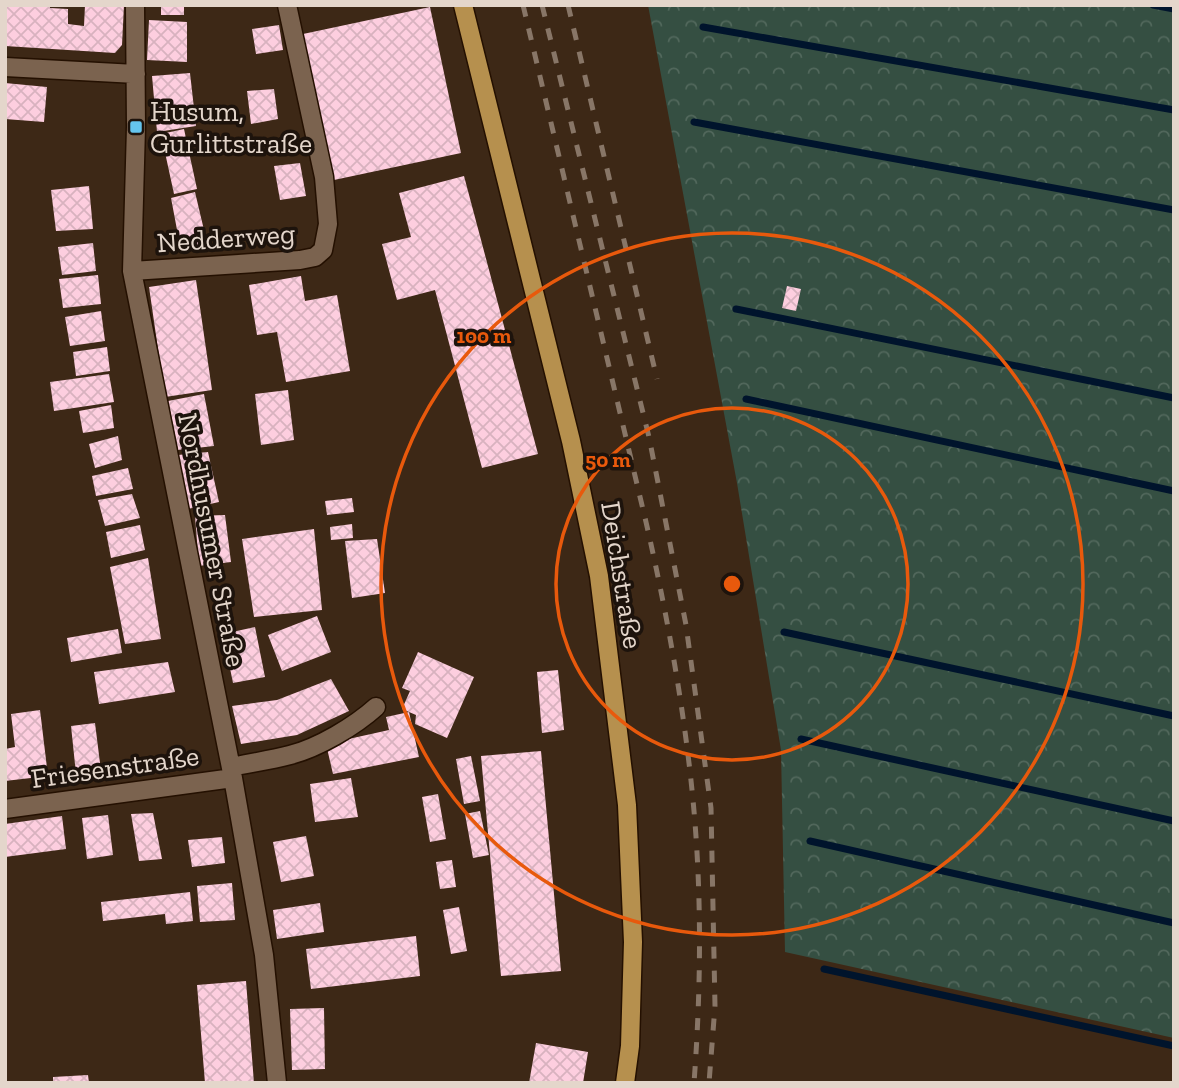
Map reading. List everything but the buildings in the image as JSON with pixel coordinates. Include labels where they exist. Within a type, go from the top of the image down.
[{"type":"main road","name":"Deichstraße","points":[[463,5],[572,441],[599,576],[627,805],[633,942],[630,1046],[625,1083]]},
{"type":"street","name":"Nordhusumer Straße","points":[[135,5],[132,271],[232,772],[264,955],[277,1083]]},
{"type":"street","name":"Nedderweg","points":[[132,271],[300,260],[315,257],[323,250],[328,224],[324,177],[287,5]]},
{"type":"street","points":[[5,67],[136,74]]},
{"type":"street","name":"Friesenstraße","points":[[5,809],[232,772],[310,749],[363,719],[376,707]]},
{"type":"green space","points":[[648,5],[1174,5],[1174,1038],[785,952],[781,750],[737,483]]},
{"type":"waterway","points":[[1153,5],[1174,9]]},
{"type":"waterway","points":[[703,27],[1174,110]]},
{"type":"waterway","points":[[694,122],[1174,210]]},
{"type":"waterway","points":[[736,309],[1174,398]]},
{"type":"waterway","points":[[746,399],[1174,491]]},
{"type":"waterway","points":[[784,632],[1174,716]]},
{"type":"waterway","points":[[801,739],[1174,821]]},
{"type":"waterway","points":[[810,841],[1174,923]]},
{"type":"waterway","points":[[824,969],[1174,1046]]},
{"type":"railway","points":[[523,5],[646,522],[680,695],[693,800],[698,871],[699,977],[694,1083]]},
{"type":"railway","points":[[542,5],[649,437],[686,625],[711,808],[715,1006],[709,1083]]},
{"type":"railway","points":[[568,5],[657,379]]},
{"type":"place","name":"Husum, Gurlittstraße","points":[[136,127]]}]
